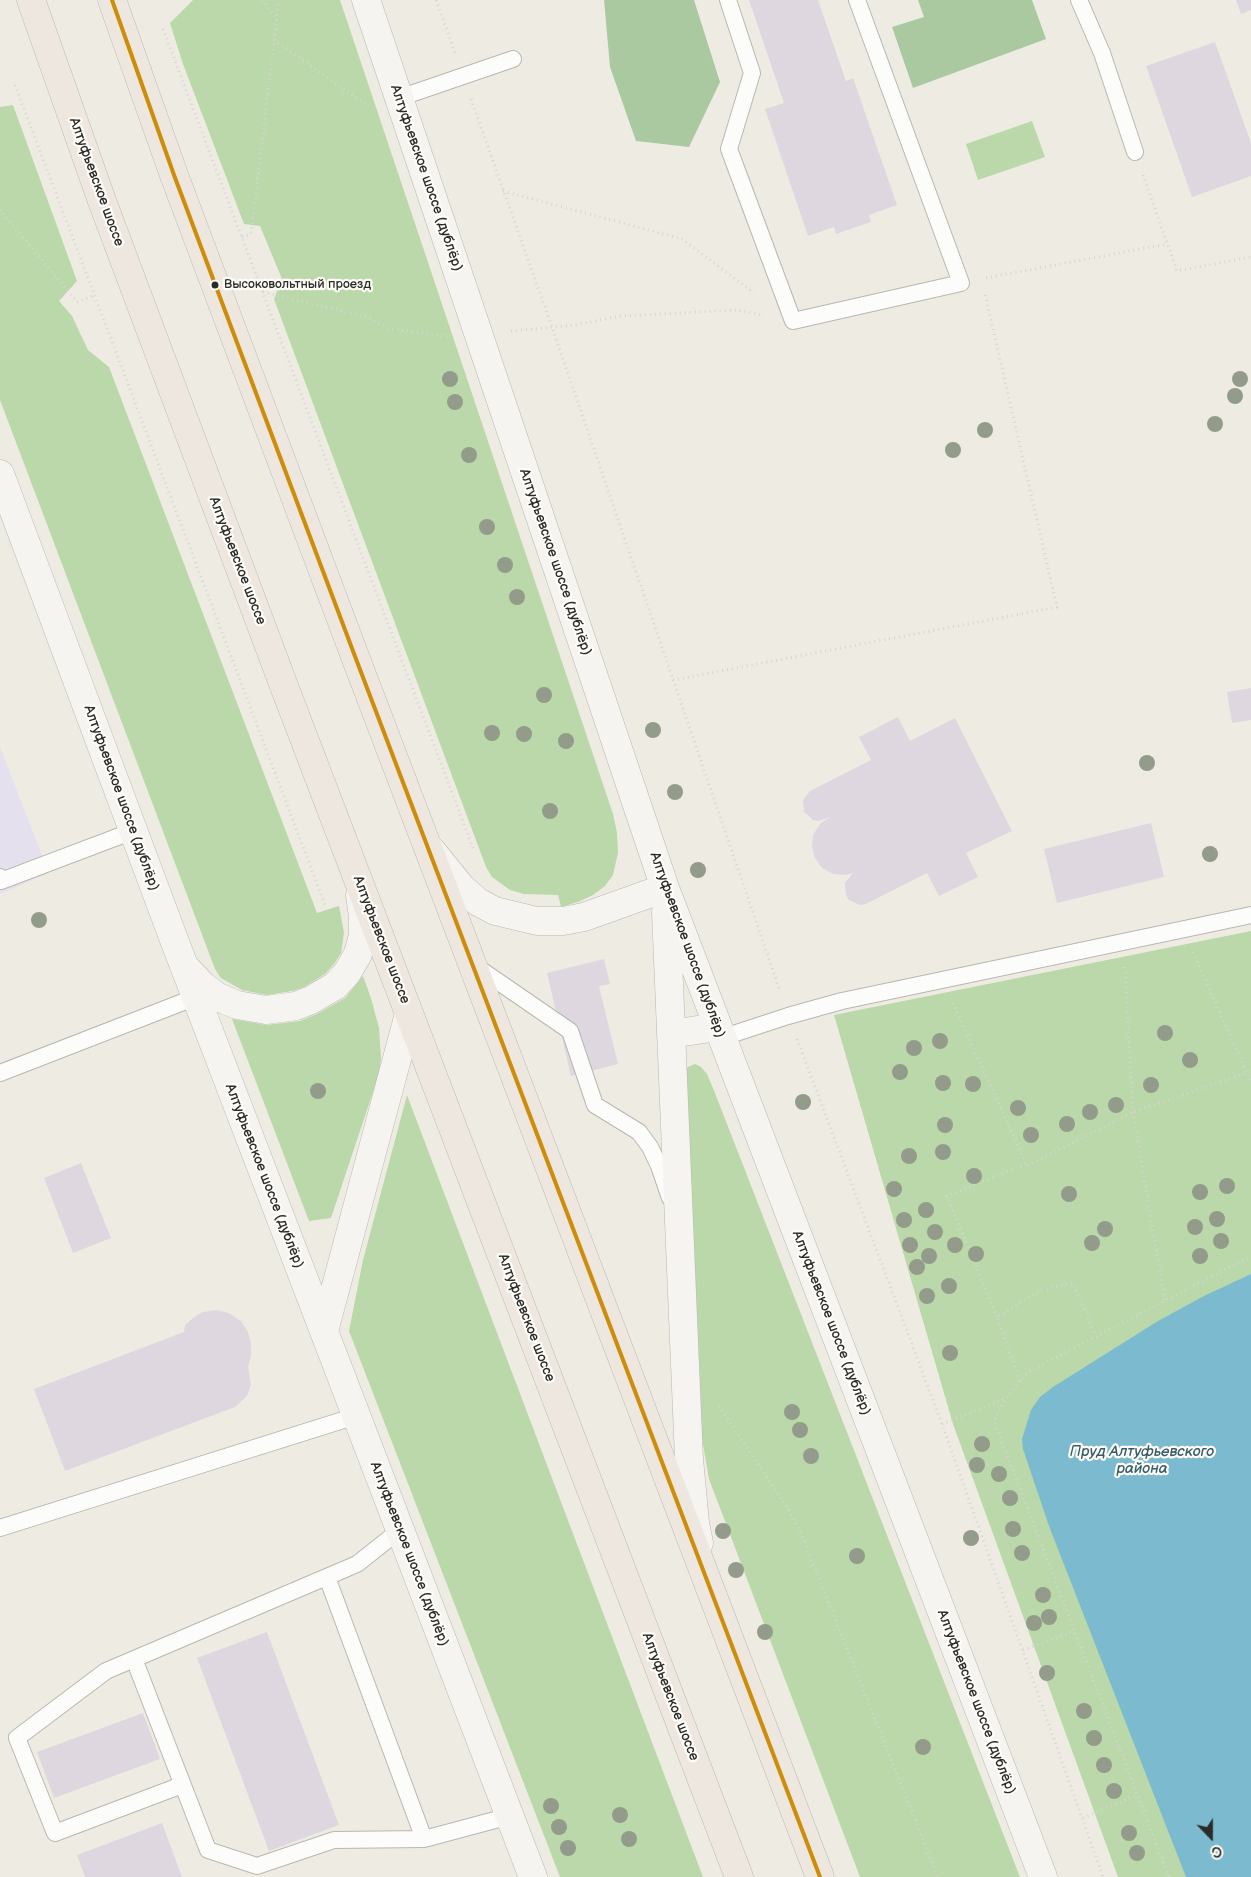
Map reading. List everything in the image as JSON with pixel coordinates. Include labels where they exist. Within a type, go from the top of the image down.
[{"type":"main road","name":"Алтуфьевское шоссе","points":[[31,0],[152,336],[739,1877]]},
{"type":"main road","points":[[112,0],[226,316],[820,1877]]},
{"type":"street","name":"Алтуфьевское шоссе (дублёр)","points":[[366,0],[665,888],[1043,1877]]},
{"type":"street","name":"Алтуфьевское шоссе (дублёр)","points":[[0,474],[181,960],[533,1877]]},
{"type":"street","points":[[425,840],[436,858],[461,887],[478,902],[495,911],[516,917],[537,921],[563,921],[606,910],[665,888],[689,1459],[695,1523],[707,1579]]},
{"type":"street","points":[[181,960],[202,985],[218,996],[237,1005],[266,1010],[296,1006],[311,1000],[335,986],[347,973],[358,954],[363,935],[363,916],[353,866]]},
{"type":"street","points":[[324,1331],[410,1014]]},
{"type":"street","points":[[671,1034],[719,1033]]},
{"type":"lane","points":[[728,0],[752,73],[729,149],[793,321],[960,283],[857,0]]},
{"type":"lane","points":[[1079,0],[1102,53],[1135,152]]},
{"type":"lane","points":[[399,98],[514,59]]},
{"type":"lane","points":[[0,880],[133,831]]},
{"type":"lane","points":[[719,1033],[842,1001],[1251,914]]},
{"type":"lane","points":[[472,963],[570,1031],[595,1105],[640,1132],[660,1166],[679,1226]]},
{"type":"lane","points":[[0,1073],[196,996]]},
{"type":"lane","points":[[0,1528],[99,1495],[356,1416]]},
{"type":"lane","points":[[182,1784],[55,1834],[17,1738],[106,1671],[357,1564],[400,1530]]},
{"type":"lane","points":[[327,1577],[424,1839]]},
{"type":"lane","points":[[134,1659],[208,1850],[258,1866],[334,1840],[424,1839],[510,1816]]},
{"type":"path","points":[[262,0],[277,17]]},
{"type":"path","points":[[242,238],[251,234],[279,0]]},
{"type":"path","points":[[436,0],[552,327],[788,1016],[942,1424],[1103,1877]]},
{"type":"path","points":[[163,29],[476,856]]},
{"type":"path","points":[[15,85],[325,905]]},
{"type":"path","points":[[1135,152],[1177,271],[1251,257]]},
{"type":"path","points":[[503,190],[682,239],[793,321]]},
{"type":"path","points":[[0,210],[77,302],[95,295]]},
{"type":"path","points":[[960,283],[1168,244]]},
{"type":"path","points":[[674,680],[1056,607],[982,279]]},
{"type":"path","points":[[263,292],[367,317],[387,328],[444,337],[552,327],[620,316],[737,310],[793,321]]},
{"type":"path","points":[[1183,929],[1249,1072],[1251,1081]]},
{"type":"path","points":[[1124,941],[1133,1112],[1165,1300]]},
{"type":"path","points":[[942,980],[1026,1164]]},
{"type":"path","points":[[1020,1381],[997,1317],[947,1196],[1026,1164],[1027,1166],[1133,1112],[1249,1072]]},
{"type":"path","points":[[1169,1877],[994,1421],[1007,1397],[1028,1372],[1251,1256]]},
{"type":"path","points":[[997,1317],[1042,1290],[1073,1283],[1096,1336]]},
{"type":"path","points":[[942,1424],[1007,1397]]},
{"type":"path","points":[[716,1402],[788,1509],[800,1531],[938,1877]]},
{"type":"path","points":[[1023,1650],[1075,1631]]},
{"type":"path","points":[[1082,1818],[1137,1795]]},
{"type":"shaded area","points":[[0,747],[49,873],[0,894]]},
{"type":"green space","points":[[193,0],[340,0],[613,814],[617,833],[618,853],[613,875],[605,886],[593,895],[578,902],[561,907],[558,895],[524,894],[510,890],[492,877],[486,867],[274,299],[282,279],[260,226],[244,224],[183,64],[170,23]]},
{"type":"green space","points":[[604,0],[694,0],[720,82],[689,147],[636,141],[610,67]]},
{"type":"green space","points":[[918,0],[1032,0],[1046,39],[913,88],[892,27],[924,17]]},
{"type":"green space","points":[[13,105],[77,281],[59,301],[72,316],[88,350],[109,367],[317,913],[339,906],[344,933],[341,953],[325,974],[304,987],[292,991],[267,995],[242,990],[221,978],[215,969],[0,400],[0,107]]},
{"type":"green space","points":[[1032,121],[1045,157],[978,180],[966,144]]},
{"type":"green space","points":[[1251,931],[1251,1877],[1118,1877],[953,1424],[834,1015]]},
{"type":"green space","points":[[363,976],[379,1028],[381,1059],[379,1074],[331,1218],[309,1221],[232,1019],[266,1025],[300,1021],[317,1014],[345,998]]},
{"type":"green space","points":[[695,1064],[701,1067],[707,1074],[713,1088],[1020,1877],[860,1877],[709,1479],[700,1427],[686,1068]]},
{"type":"green space","points":[[407,1095],[703,1877],[560,1877],[349,1331],[363,1260]]},
{"type":"water","name":"Пруд Алтуфьевского района","points":[[1251,1274],[1251,1877],[1186,1877],[1049,1526],[1023,1449],[1022,1439],[1031,1410],[1040,1397],[1053,1387],[1158,1321],[1204,1296]]},
{"type":"building","points":[[749,0],[818,0],[846,81],[853,78],[897,205],[869,215],[871,222],[836,234],[834,227],[808,236],[765,109],[784,103]]},
{"type":"building","points":[[1236,0],[1251,0],[1251,10],[1241,14]]},
{"type":"building","points":[[1215,42],[1251,143],[1251,176],[1192,197],[1146,66]]},
{"type":"building","points":[[1251,688],[1251,720],[1232,723],[1227,692]]},
{"type":"building","points":[[898,717],[910,741],[955,718],[1012,831],[966,853],[978,877],[939,896],[927,873],[866,904],[860,905],[849,900],[846,895],[845,883],[853,873],[846,875],[833,874],[822,868],[815,858],[812,847],[813,835],[820,824],[830,817],[818,821],[813,820],[804,812],[803,800],[810,791],[871,760],[859,737]]},
{"type":"building","points":[[1151,823],[1164,877],[1057,903],[1044,849]]},
{"type":"building","points":[[604,959],[610,984],[599,986],[618,1064],[571,1076],[547,973]]},
{"type":"building","points":[[81,1163],[111,1238],[73,1253],[44,1178]]},
{"type":"building","points":[[216,1310],[229,1313],[241,1321],[248,1332],[251,1343],[251,1356],[248,1367],[251,1384],[247,1396],[235,1407],[65,1471],[34,1389],[184,1332],[185,1325],[194,1317],[203,1312]]},
{"type":"building","points":[[267,1632],[339,1825],[269,1851],[197,1658]]},
{"type":"building","points":[[143,1713],[160,1759],[54,1798],[37,1752]]},
{"type":"building","points":[[162,1823],[182,1877],[85,1877],[77,1855]]},
{"type":"transit line","points":[[112,0],[174,175],[356,659],[820,1877]]},
{"type":"place","name":"Высоковольтный проезд","points":[[215,285]]}]
